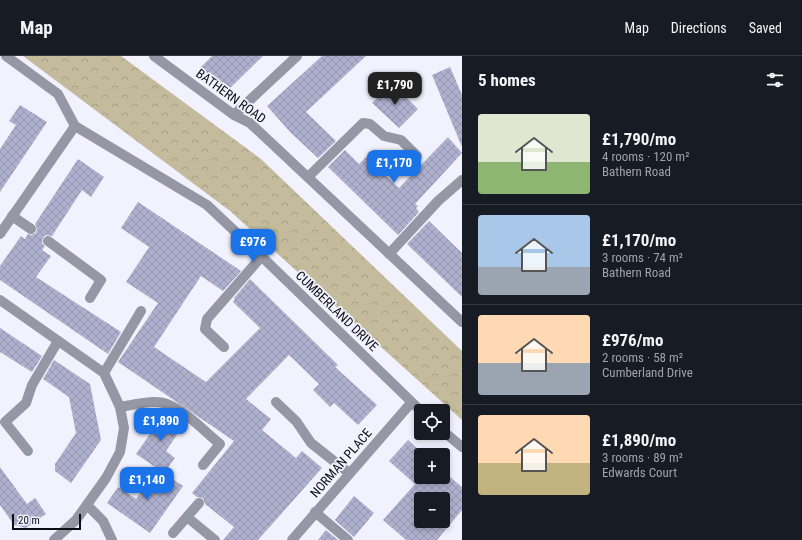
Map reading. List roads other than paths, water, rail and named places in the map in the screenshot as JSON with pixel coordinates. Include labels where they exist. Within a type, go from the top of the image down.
[{"type":"street","points":[[0,234],[74,126],[58,94],[6,56]]},
{"type":"street","name":"BATHERN ROAD","points":[[154,56],[234,116],[250,123],[462,322]]},
{"type":"street","points":[[234,116],[298,56]]},
{"type":"street","points":[[308,177],[364,124],[370,124],[384,136],[401,140],[417,156]]},
{"type":"street","name":"CUMBERLAND DRIVE","points":[[74,126],[207,206],[262,256],[414,406]]},
{"type":"street","points":[[389,254],[438,201],[462,180]]},
{"type":"street","points":[[12,216],[31,229]]},
{"type":"street","points":[[48,242],[101,280],[90,298]]},
{"type":"street","points":[[224,347],[205,329],[207,318],[262,256]]},
{"type":"street","points":[[0,300],[104,373],[120,407],[124,428],[120,452],[106,478],[76,520],[54,540]]},
{"type":"street","points":[[104,373],[141,311]]},
{"type":"street","points":[[28,450],[5,422],[26,403],[32,385],[58,341]]},
{"type":"street","points":[[276,402],[296,421],[311,443],[349,474]]},
{"type":"street","points":[[120,407],[146,403],[166,404],[185,415],[220,444],[203,465]]},
{"type":"street","name":"NORMAN PLACE","points":[[292,540],[411,403]]},
{"type":"street","points":[[450,437],[462,447]]},
{"type":"street","points":[[173,533],[199,503]]},
{"type":"street","points":[[86,505],[103,521],[112,540]]},
{"type":"street","points":[[315,512],[348,540]]},
{"type":"street","points":[[187,517],[215,540]]}]
